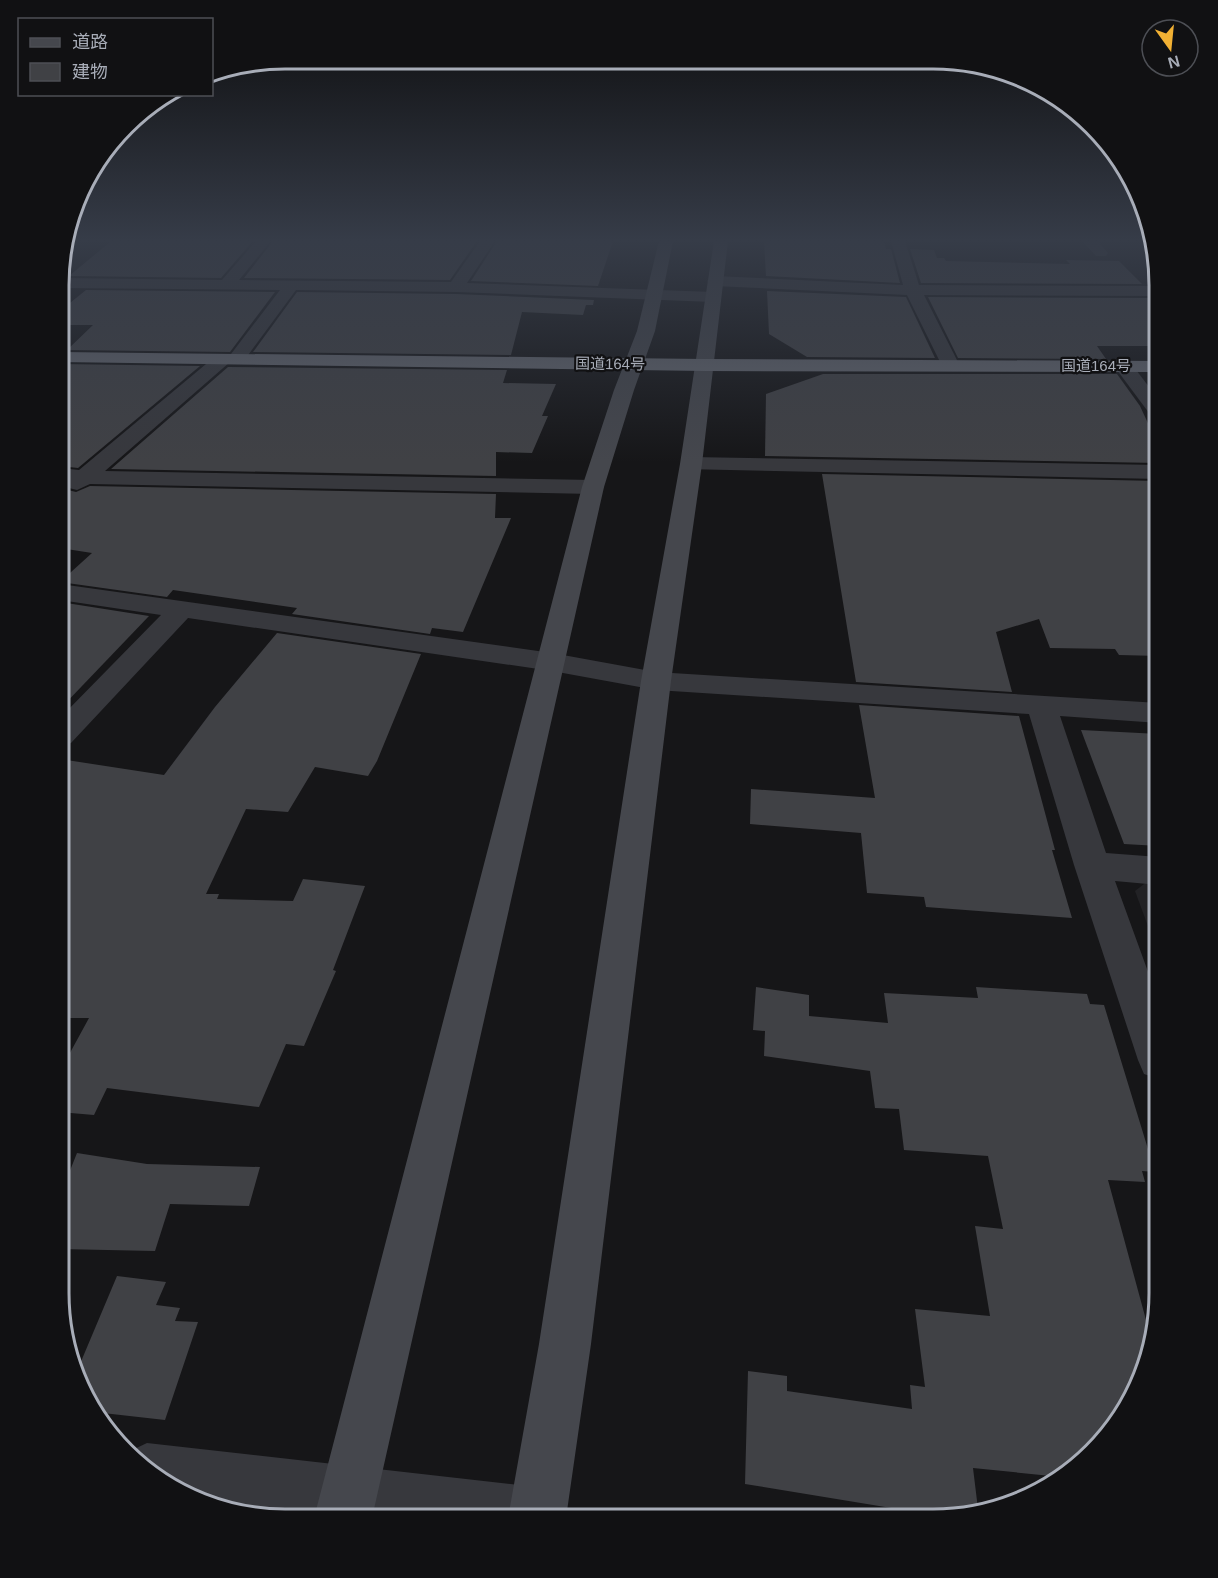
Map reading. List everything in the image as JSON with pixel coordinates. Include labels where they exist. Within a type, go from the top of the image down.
[{"type":"highway","name":"国道164号","points":[[69,357],[705,365],[1149,366]]},
{"type":"street","points":[[69,490],[231,358],[267,315]]},
{"type":"street","points":[[346,1506],[593,487],[624,390],[635,364],[648,315]]},
{"type":"street","points":[[538,1509],[565,1344],[656,681],[691,464],[711,315]]},
{"type":"street","points":[[925,315],[951,366]]},
{"type":"street","points":[[1123,366],[1149,399]]},
{"type":"street","points":[[691,464],[1149,472]]},
{"type":"street","points":[[69,476],[593,487]]},
{"type":"street","points":[[69,593],[552,662],[656,681],[1149,712]]},
{"type":"street","points":[[69,727],[182,609]]},
{"type":"street","points":[[1041,705],[1092,866],[1149,1030]]},
{"type":"street","points":[[1092,866],[1149,870]]},
{"type":"street","points":[[168,1475],[346,1506],[398,1509]]},
{"type":"shaded area","points":[[1149,881],[1149,929],[1135,891]]},
{"type":"building","points":[[69,315],[258,315],[230,352],[69,350],[93,325],[69,325]]},
{"type":"building","points":[[280,315],[521,315],[511,355],[253,352]]},
{"type":"building","points":[[768,315],[914,315],[935,358],[807,357],[769,334]]},
{"type":"building","points":[[937,315],[1149,315],[1149,346],[1097,346],[1106,359],[958,358]]},
{"type":"building","points":[[69,364],[200,366],[78,468],[69,467]]},
{"type":"building","points":[[228,367],[507,370],[503,383],[556,384],[542,416],[548,416],[532,453],[496,452],[496,476],[111,469]]},
{"type":"building","points":[[823,374],[1117,374],[1140,406],[1149,425],[1149,463],[765,456],[766,394]]},
{"type":"building","points":[[822,474],[1149,481],[1149,656],[1119,655],[1115,649],[1050,648],[1039,619],[996,632],[1012,692],[856,682]]},
{"type":"building","points":[[90,486],[496,494],[495,518],[511,518],[463,632],[432,628],[430,634],[292,614],[297,608],[173,590],[167,597],[69,583],[69,574],[92,553],[69,549],[69,490],[76,492]]},
{"type":"building","points":[[69,603],[149,616],[69,700]]},
{"type":"building","points":[[277,633],[421,654],[377,761],[368,776],[315,767],[288,812],[246,809],[206,894],[219,894],[217,899],[293,901],[303,879],[365,886],[333,970],[336,971],[304,1046],[286,1044],[259,1107],[107,1088],[94,1115],[69,1113],[69,1055],[89,1018],[69,1018],[69,760],[164,775],[215,707]]},
{"type":"building","points":[[859,705],[1019,716],[1055,850],[1052,850],[1072,918],[926,907],[924,897],[867,893],[861,833],[750,824],[751,789],[875,798]]},
{"type":"building","points":[[1081,730],[1149,733],[1149,845],[1124,844]]},
{"type":"building","points":[[756,987],[809,995],[809,1016],[888,1023],[884,993],[978,998],[976,987],[1087,994],[1090,1004],[1104,1005],[1149,1152],[1149,1172],[1142,1171],[1145,1182],[1108,1180],[1147,1323],[1142,1349],[1133,1376],[1113,1413],[1086,1446],[1053,1473],[1048,1476],[973,1468],[977,1504],[947,1509],[897,1509],[745,1484],[748,1371],[787,1376],[787,1391],[912,1409],[910,1385],[925,1387],[915,1309],[990,1316],[975,1226],[1003,1229],[988,1156],[904,1150],[899,1109],[875,1108],[870,1071],[764,1056],[765,1031],[753,1030]]},
{"type":"building","points":[[77,1153],[147,1164],[260,1167],[249,1206],[170,1204],[155,1251],[69,1249],[69,1173]]},
{"type":"building","points":[[117,1276],[166,1282],[156,1305],[180,1308],[175,1321],[198,1322],[165,1420],[105,1413],[91,1389],[80,1363]]}]
